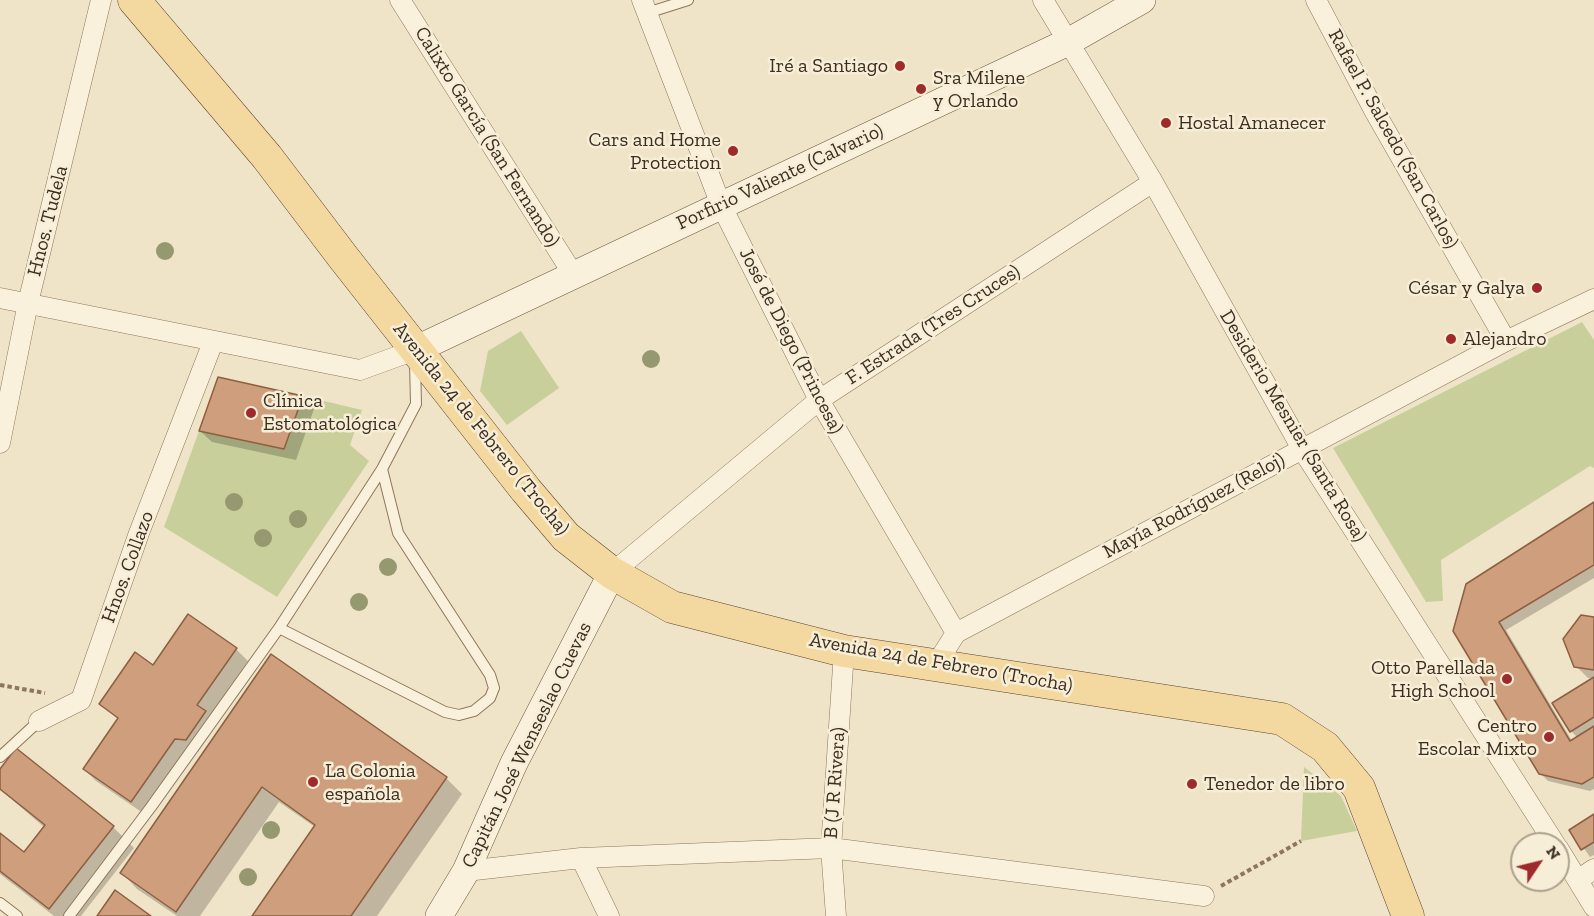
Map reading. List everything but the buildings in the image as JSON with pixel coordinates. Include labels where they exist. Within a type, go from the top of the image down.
[{"type":"main road","name":"Avenida 24 de Febrero (Trocha)","points":[[134,0],[267,157],[415,350],[566,537],[612,573],[672,607],[844,651],[937,663],[1282,720],[1325,747],[1359,788],[1408,916]]},
{"type":"street","name":"Hnos. Tudela","points":[[0,443],[28,303],[101,0]]},
{"type":"street","name":"Calixto García (San Fernando)","points":[[400,0],[573,274]]},
{"type":"street","name":"Desiderio Mesnier (Santa Rosa)","points":[[1043,0],[1153,182],[1302,449],[1547,832]]},
{"type":"street","name":"Porfirio Valiente (Calvario)","points":[[415,350],[1068,42],[1142,0]]},
{"type":"street","name":"Rafael P. Salcedo (San Carlos)","points":[[1316,0],[1375,112],[1506,341]]},
{"type":"street","name":"José de Diego (Princesa)","points":[[645,6],[721,205],[819,400],[956,633]]},
{"type":"street","name":"F. Estrada (Tres Cruces)","points":[[612,573],[819,400],[1153,182]]},
{"type":"street","points":[[0,298],[360,370],[415,350]]},
{"type":"street","name":"Mayía Rodríguez (Reloj)","points":[[956,633],[1506,341],[1594,299]]},
{"type":"street","name":"Hnos. Collazo","points":[[81,700],[140,533],[213,342]]},
{"type":"street","name":"Capitán José Wenseslao Cuevas","points":[[439,916],[466,871],[514,764],[612,573]]},
{"type":"street","points":[[937,663],[956,633]]},
{"type":"street","name":"B (J R Rivera)","points":[[836,916],[831,848],[844,651]]},
{"type":"street","points":[[39,721],[81,700]]},
{"type":"street","points":[[466,871],[581,858],[831,848],[1204,896]]},
{"type":"street","points":[[581,858],[609,916]]},
{"type":"street","points":[[1570,859],[1586,874],[1594,907]]},
{"type":"lane","points":[[645,6],[688,0]]},
{"type":"lane","points":[[69,916],[152,807],[279,628],[382,469],[416,404],[415,350]]},
{"type":"lane","points":[[279,628],[446,712],[459,715],[474,711],[490,698],[494,688],[490,675],[398,533],[382,469]]},
{"type":"lane","points":[[0,757],[39,721]]},
{"type":"lane","points":[[0,903],[17,916]]},
{"type":"path","points":[[0,685],[81,700]]},
{"type":"path","points":[[1204,896],[1301,842]]},
{"type":"green space","points":[[1582,322],[1594,340],[1594,468],[1590,466],[1441,560],[1443,601],[1426,602],[1333,448]]},
{"type":"green space","points":[[521,331],[559,388],[507,425],[480,391],[488,351]]},
{"type":"green space","points":[[303,396],[362,410],[350,445],[369,461],[277,597],[164,527],[199,431],[283,449]]},
{"type":"green space","points":[[1304,767],[1341,796],[1357,831],[1301,841]]},
{"type":"place","name":"Iré a Santiago","points":[[900,66]]},
{"type":"place","name":"Sra Milene y Orlando","points":[[921,89]]},
{"type":"place","name":"Hostal Amanecer","points":[[1166,123]]},
{"type":"place","name":"Cars and Home Protection","points":[[733,151]]},
{"type":"place","name":"César y Galya","points":[[1537,288]]},
{"type":"place","name":"Alejandro","points":[[1451,339]]},
{"type":"place","name":"Clínica Estomatológica","points":[[251,413]]},
{"type":"place","name":"Otto Parellada High School","points":[[1507,679]]},
{"type":"place","name":"Centro Escolar Mixto","points":[[1549,737]]},
{"type":"place","name":"La Colonia española","points":[[313,782]]},
{"type":"place","name":"Tenedor de libro","points":[[1192,784]]}]
